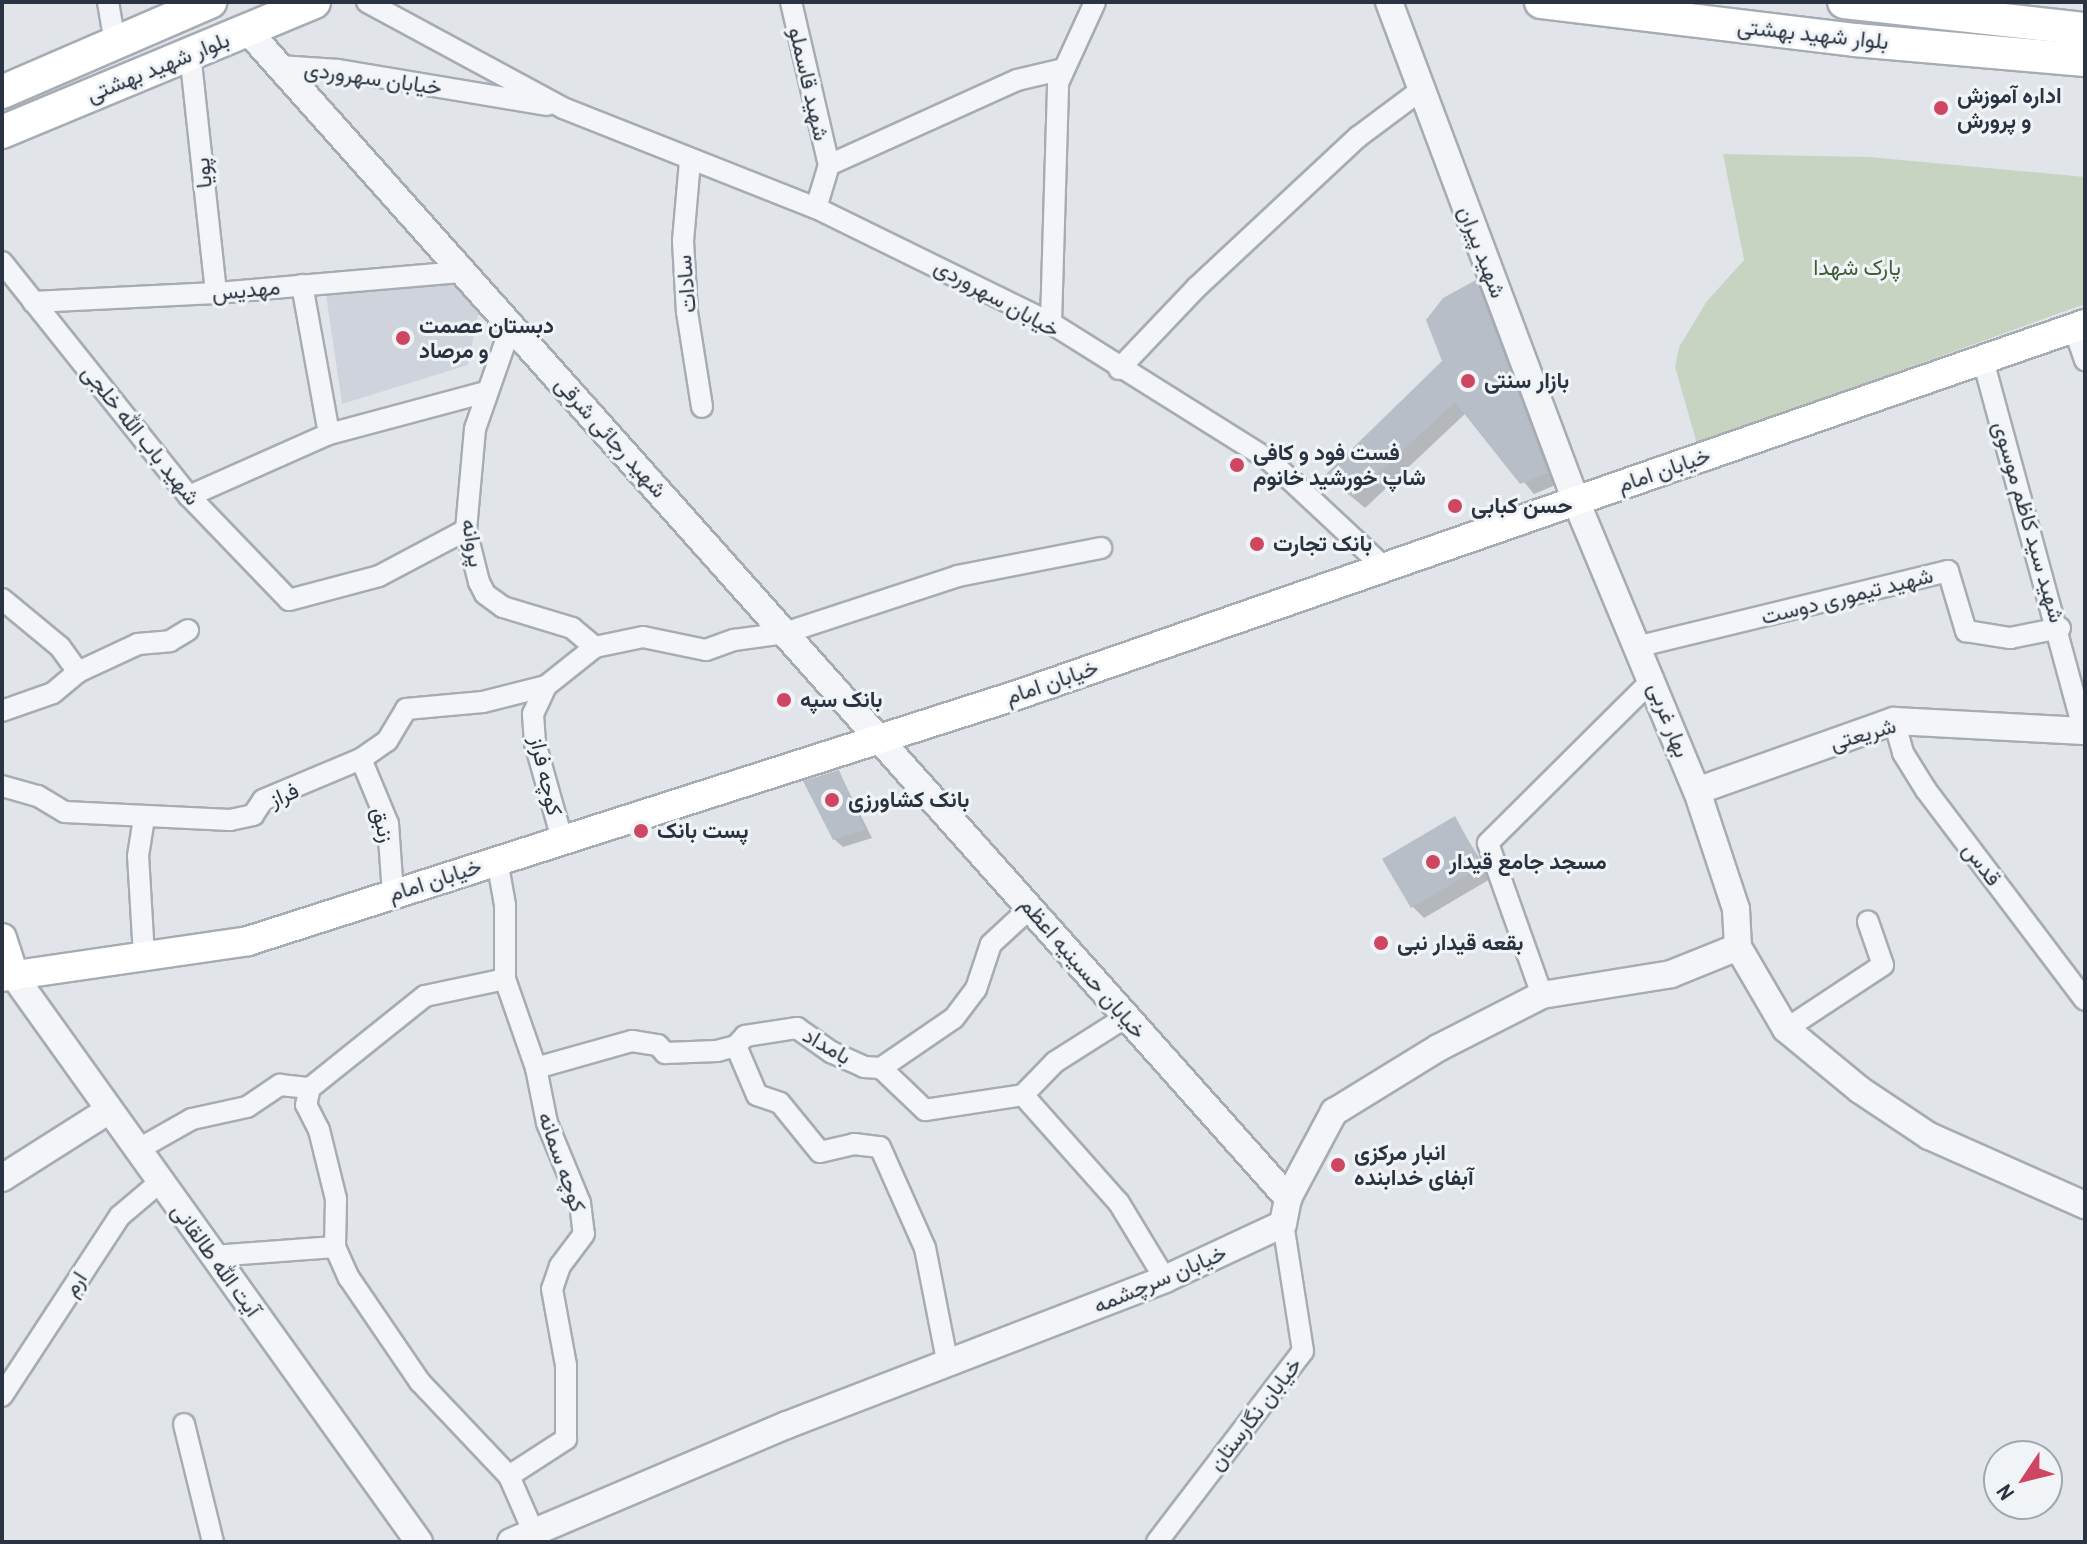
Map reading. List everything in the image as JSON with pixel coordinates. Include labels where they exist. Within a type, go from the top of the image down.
[{"type":"main road","name":"بلوار شهید بهشتی","points":[[2,92],[210,2]]},
{"type":"main road","points":[[221,2],[212,16],[214,25],[244,31]]},
{"type":"main road","name":"بلوار شهید بهشتی","points":[[2,132],[314,2]]},
{"type":"main road","name":"بلوار شهید بهشتی","points":[[1541,2],[1855,40],[2085,60]]},
{"type":"main road","points":[[1844,2],[2084,29]]},
{"type":"main road","name":"خیابان امام","points":[[6,974],[248,941],[880,737],[1384,567],[2080,326]]},
{"type":"main road","points":[[2,938],[6,974]]},
{"type":"street","points":[[108,2],[115,43]]},
{"type":"street","name":"خیابان سهروردی","points":[[367,2],[563,108],[690,161],[816,208],[1051,323],[1119,369],[1268,459],[1384,567]]},
{"type":"street","name":"شهید قاسملو","points":[[791,2],[829,165]]},
{"type":"street","points":[[1051,323],[1058,83],[1095,2]]},
{"type":"street","name":"شهید پیران","points":[[1389,2],[1576,501]]},
{"type":"street","points":[[2084,29],[2085,16]]},
{"type":"street","name":"شهید رجائی شرقی","points":[[244,31],[279,66],[880,737]]},
{"type":"street","name":"پویا","points":[[190,53],[216,293]]},
{"type":"street","name":"خیابان سهروردی","points":[[279,66],[338,70],[563,108]]},
{"type":"street","points":[[816,208],[829,165],[1017,80],[1064,69]]},
{"type":"street","points":[[1119,369],[1358,137],[1421,90]]},
{"type":"street","name":"سادات","points":[[690,161],[683,241],[687,312],[702,407]]},
{"type":"street","name":"شهید باب الله خلجی","points":[[2,262],[189,496],[289,600],[379,576],[466,530]]},
{"type":"street","name":"مهدیس","points":[[33,302],[466,278]]},
{"type":"street","points":[[302,285],[329,434]]},
{"type":"street","name":"پروانه","points":[[511,326],[475,429],[466,530],[485,594],[503,607],[572,628],[595,647]]},
{"type":"street","points":[[2080,326],[2085,360]]},
{"type":"street","name":"شهید سید کاظم موسوی","points":[[1983,360],[2060,628],[2084,731]]},
{"type":"street","points":[[189,496],[329,434],[486,392]]},
{"type":"street","name":"بهار غربی","points":[[1576,501],[1640,646],[1697,791],[1736,909],[1738,947]]},
{"type":"street","points":[[546,686],[595,647],[643,637],[706,650],[734,640],[785,633],[958,576],[1101,548]]},
{"type":"street","name":"شهید تیموری دوست","points":[[1640,646],[1948,571],[1966,631],[2010,638],[2060,628]]},
{"type":"street","points":[[2,599],[60,647],[78,672]]},
{"type":"street","points":[[2,711],[53,693],[78,672],[138,644],[170,641],[188,630]]},
{"type":"street","points":[[1542,995],[1488,843],[1653,679]]},
{"type":"street","name":"فراز","points":[[2,786],[38,796],[65,812],[230,820],[253,815],[263,800],[361,759],[387,741],[406,709],[483,702],[546,686]]},
{"type":"street","name":"کوچه فراز","points":[[546,686],[533,714],[535,743],[562,839]]},
{"type":"street","name":"شریعتی","points":[[1697,791],[1894,721],[2084,731]]},
{"type":"street","name":"قدس","points":[[1894,721],[1903,753],[1926,790],[2085,1000]]},
{"type":"street","name":"خیابان حسینیه اعظم","points":[[880,737],[1288,1198]]},
{"type":"street","name":"زنبق","points":[[361,759],[388,824],[393,894]]},
{"type":"street","points":[[144,818],[138,856],[144,956]]},
{"type":"street","name":"کوچه سمانه","points":[[497,860],[505,905],[505,979],[536,1068],[547,1123],[580,1203],[584,1234],[560,1266],[552,1289],[566,1365],[566,1439],[509,1476]]},
{"type":"street","points":[[881,1068],[954,1018],[976,989],[991,944],[1030,908]]},
{"type":"street","points":[[1786,1029],[1883,965],[1868,922]]},
{"type":"street","points":[[1283,1224],[1288,1198],[1334,1112],[1438,1048],[1542,995],[1671,974],[1738,947],[1786,1029],[1860,1090],[1929,1136],[2085,1205]]},
{"type":"street","name":"آیت الله طالقانی","points":[[6,974],[109,1110],[419,1542]]},
{"type":"street","points":[[505,979],[425,996],[310,1088],[306,1105],[324,1145],[336,1199],[335,1247],[349,1278],[420,1382],[509,1476],[522,1536]]},
{"type":"street","points":[[1126,1017],[1055,1062],[1023,1095],[1119,1203],[1165,1279]]},
{"type":"street","name":"بامداد","points":[[536,1068],[632,1041],[658,1045],[665,1053],[736,1046],[745,1036],[797,1028],[831,1052],[864,1067],[881,1068],[925,1110],[1023,1095]]},
{"type":"street","points":[[736,1046],[757,1095],[780,1103],[820,1152],[854,1144],[880,1147],[925,1248],[948,1365]]},
{"type":"street","points":[[137,1150],[192,1119],[247,1107],[280,1085],[310,1088]]},
{"type":"street","points":[[2,1178],[109,1110]]},
{"type":"street","name":"ارم","points":[[2,1396],[120,1216],[160,1182]]},
{"type":"street","name":"خیابان سرچشمه","points":[[522,1536],[1165,1279],[1283,1224]]},
{"type":"street","name":"خیابان نگارستان","points":[[1157,1542],[1303,1351],[1283,1224]]},
{"type":"street","points":[[213,1256],[335,1247]]},
{"type":"street","points":[[184,1424],[213,1542]]},
{"type":"shaded area","name":"دبستان عصمت و مرصاد","points":[[442,268],[479,310],[468,365],[342,404],[323,274]]},
{"type":"green space","name":"پارک شهدا","points":[[1723,154],[1869,157],[2085,177],[2085,304],[1697,444],[1675,367],[1679,347],[1707,301],[1744,260]]},
{"type":"building","name":"بازار سنتی","points":[[1476,280],[1548,473],[1520,484],[1455,402],[1352,497],[1324,476],[1442,361],[1426,320],[1443,298]]},
{"type":"building","name":"بانک کشاورزی","points":[[839,770],[865,830],[833,840],[803,781]]},
{"type":"building","name":"مسجد جامع قیدار","points":[[1455,816],[1482,866],[1411,908],[1382,859]]},
{"type":"place","name":"اداره آموزش و پرورش","points":[[1941,108]]},
{"type":"place","name":"دبستان عصمت و مرصاد","points":[[403,338]]},
{"type":"place","name":"بازار سنتی","points":[[1468,381]]},
{"type":"place","name":"فست فود و کافی شاپ خورشید خانوم","points":[[1237,465]]},
{"type":"place","name":"حسن کبابی","points":[[1455,506]]},
{"type":"place","name":"بانک تجارت","points":[[1257,544]]},
{"type":"place","name":"بانک سپه","points":[[784,700]]},
{"type":"place","name":"بانک کشاورزی","points":[[832,800]]},
{"type":"place","name":"پست بانک","points":[[641,831]]},
{"type":"place","name":"مسجد جامع قیدار","points":[[1433,862]]},
{"type":"place","name":"بقعه قیدار نبی","points":[[1381,943]]},
{"type":"place","name":"انبار مرکزی آبفای خدابنده","points":[[1338,1165]]}]
